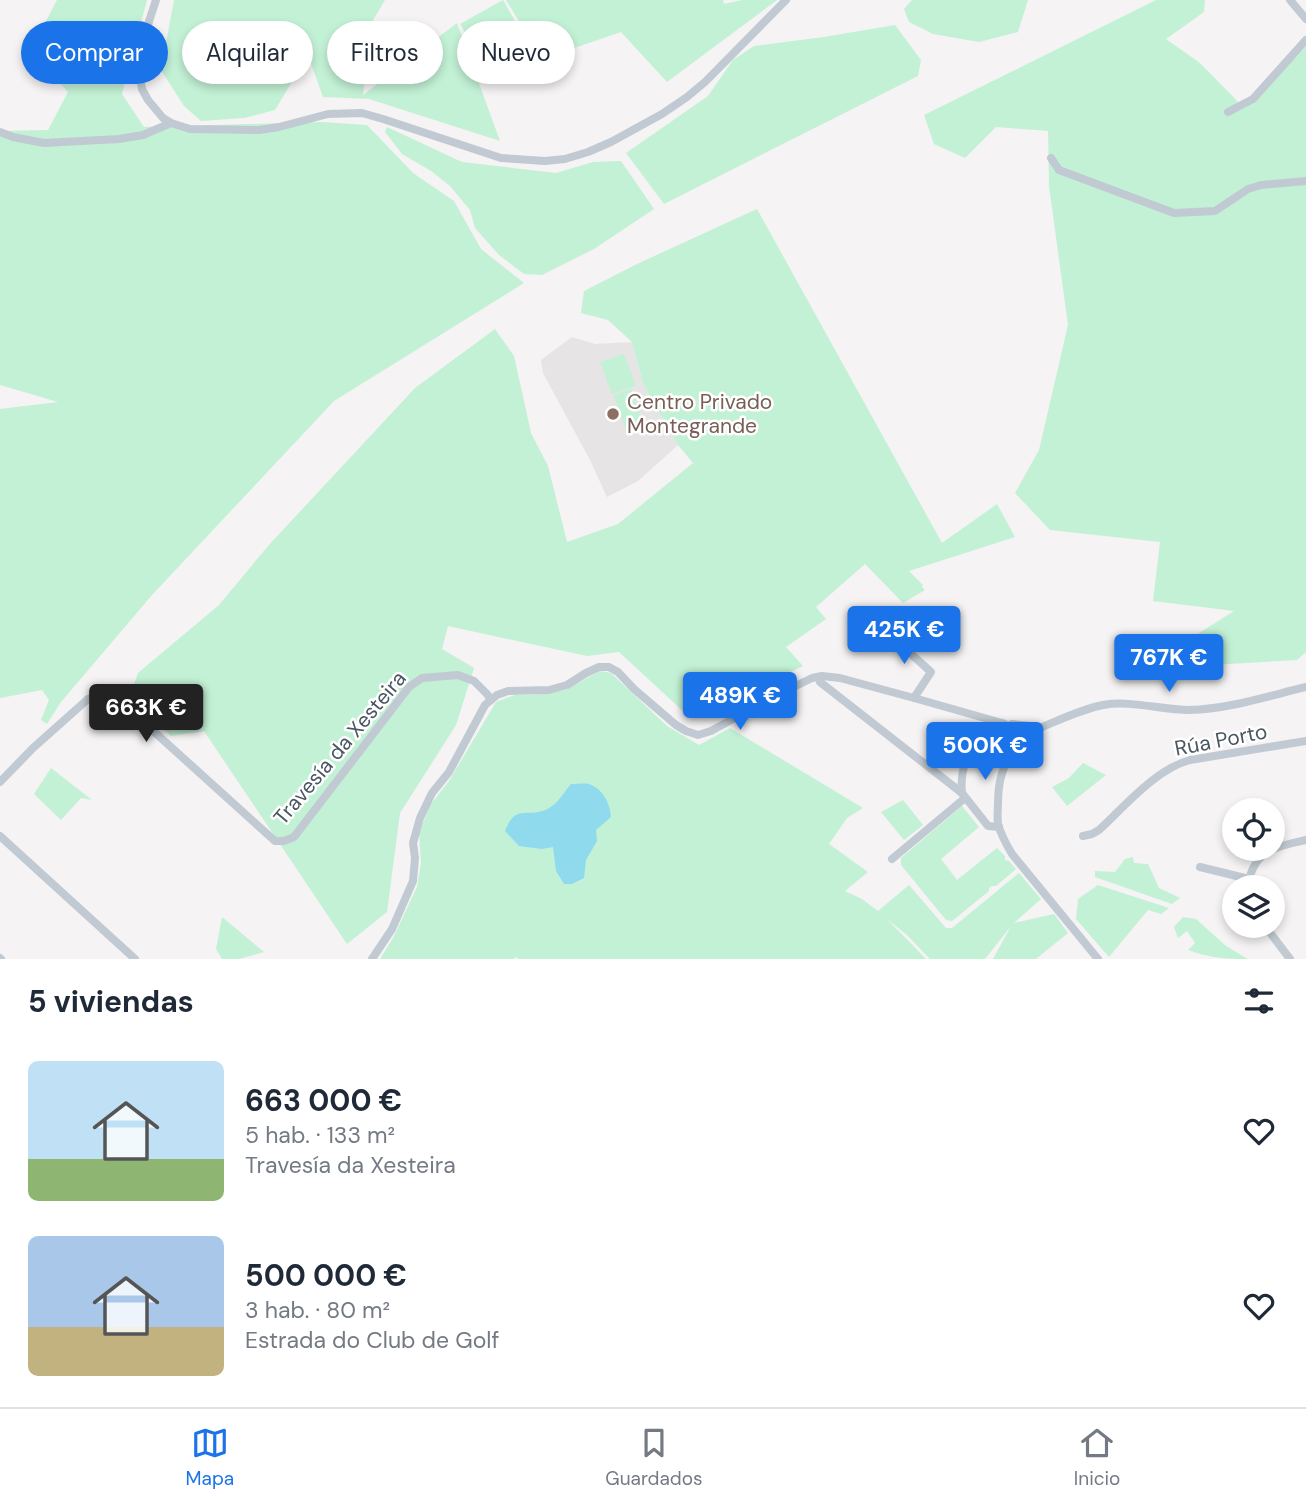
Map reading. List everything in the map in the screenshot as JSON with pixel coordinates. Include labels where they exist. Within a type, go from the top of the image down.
[{"type":"street","points":[[156,0],[139,52],[138,64],[142,89],[148,100],[163,118],[171,123],[190,129],[259,130],[328,114],[362,113],[501,158],[545,161],[565,159],[588,152],[662,114],[705,82],[786,0]]},
{"type":"street","points":[[1290,0],[1306,19]]},
{"type":"street","points":[[1228,112],[1253,99],[1306,40]]},
{"type":"street","points":[[0,132],[44,144],[119,139],[143,135],[171,123]]},
{"type":"street","points":[[1051,158],[1059,170],[1174,213],[1216,211],[1248,190],[1261,185],[1306,181]]},
{"type":"street","points":[[888,633],[931,672],[914,698]]},
{"type":"street","points":[[372,959],[392,929],[413,881],[413,843],[419,818],[432,793],[449,772],[485,705],[497,695],[508,691],[549,690],[567,685],[599,667],[609,667],[676,725],[698,735],[711,732],[812,678],[840,678],[1002,723],[1027,734]]},
{"type":"street","name":"Travesía da Xesteira","points":[[0,782],[88,699],[98,694],[110,696],[120,701],[275,841],[284,841],[294,837],[409,687],[422,678],[458,675],[474,681],[491,700]]},
{"type":"street","points":[[818,677],[820,682],[963,795],[988,826],[999,827]]},
{"type":"street","points":[[1098,959],[1004,842],[998,821],[999,781],[1017,746],[1027,734],[1102,705],[1205,709],[1306,687]]},
{"type":"street","points":[[963,795],[962,775],[971,750],[977,742],[999,729],[1002,723]]},
{"type":"street","points":[[1002,723],[1044,727]]},
{"type":"street","points":[[1002,723],[1017,740],[1017,746]]},
{"type":"street","points":[[1020,725],[1027,734]]},
{"type":"street","name":"Rúa Porto","points":[[1083,836],[1099,830],[1158,775],[1175,765],[1190,760],[1306,741]]},
{"type":"street","points":[[892,859],[963,795]]},
{"type":"street","points":[[0,836],[135,959]]},
{"type":"street","points":[[1250,875],[1256,861],[1268,851],[1306,840]]},
{"type":"street","points":[[1200,867],[1224,875]]},
{"type":"street","points":[[1274,938],[1290,959]]},
{"type":"shaded area","name":"Centro Privado Montegrande","points":[[572,337],[595,344],[632,342],[643,384],[678,445],[638,481],[607,497],[543,373],[541,360]]},
{"type":"green space","points":[[57,0],[147,0],[141,21],[46,21]]},
{"type":"green space","points":[[174,0],[385,0],[373,21],[327,21],[327,84],[364,84],[363,95],[377,84],[443,84],[443,34],[457,23],[457,84],[479,84],[500,141],[369,99],[323,97],[313,69],[313,21],[182,21],[182,84],[291,84],[275,110],[244,118],[201,121],[184,106],[168,81],[168,32]]},
{"type":"green space","points":[[503,0],[515,21],[465,21]]},
{"type":"green space","points":[[506,0],[723,0],[724,4],[742,0],[777,0],[667,82],[621,32],[575,48],[575,21],[519,21]]},
{"type":"green space","points":[[912,0],[1028,0],[1018,32],[979,42],[933,34],[909,22],[904,9]]},
{"type":"green space","points":[[1156,0],[1205,0],[1204,12],[1166,39],[1200,63],[1244,108],[1306,47],[1306,652],[1297,660],[1142,669],[1234,611],[1153,601],[1160,542],[1050,530],[1015,493],[1039,450],[1068,325],[1049,186],[1048,131],[996,127],[965,158],[934,144],[924,115]]},
{"type":"green space","points":[[895,25],[921,60],[918,76],[664,204],[626,153],[708,96],[733,60],[754,46]]},
{"type":"green space","points":[[60,84],[125,84],[122,94],[144,127],[322,122],[367,125],[413,173],[454,201],[481,249],[524,283],[334,401],[152,595],[61,702],[47,724],[41,720],[49,700],[42,690],[0,698],[0,409],[58,402],[0,385],[0,131],[48,130],[68,92]]},
{"type":"green space","points":[[387,127],[462,162],[556,173],[593,162],[621,161],[654,209],[594,249],[542,275],[524,274],[499,255],[475,228],[470,210],[450,186],[402,154],[385,132]]},
{"type":"green space","points":[[757,209],[942,543],[997,504],[1015,537],[909,571],[925,590],[903,603],[865,564],[816,607],[826,619],[786,647],[803,666],[739,697],[723,713],[685,713],[619,652],[587,656],[448,626],[442,649],[474,668],[456,725],[400,813],[387,912],[347,944],[204,731],[171,736],[130,696],[138,673],[219,605],[268,546],[415,388],[495,329],[514,356],[531,433],[548,466],[567,542],[618,524],[693,463],[678,445],[643,384],[632,342],[608,320],[581,313],[584,291]]},
{"type":"green space","points":[[624,354],[636,386],[612,394],[600,362]]},
{"type":"green space","points":[[631,389],[643,424],[626,430],[614,395]]},
{"type":"green space","points":[[600,671],[611,673],[667,726],[699,745],[730,728],[863,808],[847,818],[829,844],[868,872],[845,891],[878,911],[909,885],[946,928],[952,928],[1019,873],[1041,899],[1014,923],[1054,914],[1068,933],[1036,959],[993,959],[1011,926],[985,959],[930,959],[887,919],[926,959],[380,959],[417,887],[421,863],[419,832],[431,804],[449,781],[496,702],[515,695],[565,690]]},
{"type":"green space","points":[[1083,763],[1106,775],[1067,806],[1052,787],[1069,778]]},
{"type":"green space","points":[[51,768],[92,800],[81,798],[61,820],[34,794]]},
{"type":"green space","points":[[903,800],[923,825],[904,840],[881,812]]},
{"type":"green space","points":[[962,806],[979,827],[941,859],[957,880],[997,848],[1005,856],[1005,860],[1016,869],[996,886],[989,888],[989,891],[952,921],[946,920],[901,865],[901,858]]},
{"type":"green space","points":[[1133,857],[1134,863],[1148,864],[1159,888],[1180,898],[1172,904],[1095,877],[1095,871],[1115,872],[1125,859]]},
{"type":"green space","points":[[1098,885],[1169,908],[1161,914],[1148,910],[1109,957],[1076,919],[1078,899]]},
{"type":"green space","points":[[222,917],[264,952],[239,959],[222,959],[216,949]]},
{"type":"green space","points":[[1183,917],[1196,919],[1226,946],[1248,959],[1217,958],[1188,950],[1195,943],[1187,931],[1178,938],[1174,927]]},
{"type":"water","points":[[571,784],[589,784],[598,789],[607,802],[611,817],[596,830],[597,841],[586,860],[584,878],[572,884],[564,884],[556,871],[553,847],[542,849],[519,846],[505,831],[514,816],[552,806]]},
{"type":"place","name":"Centro Privado Montegrande","points":[[613,414]]}]
